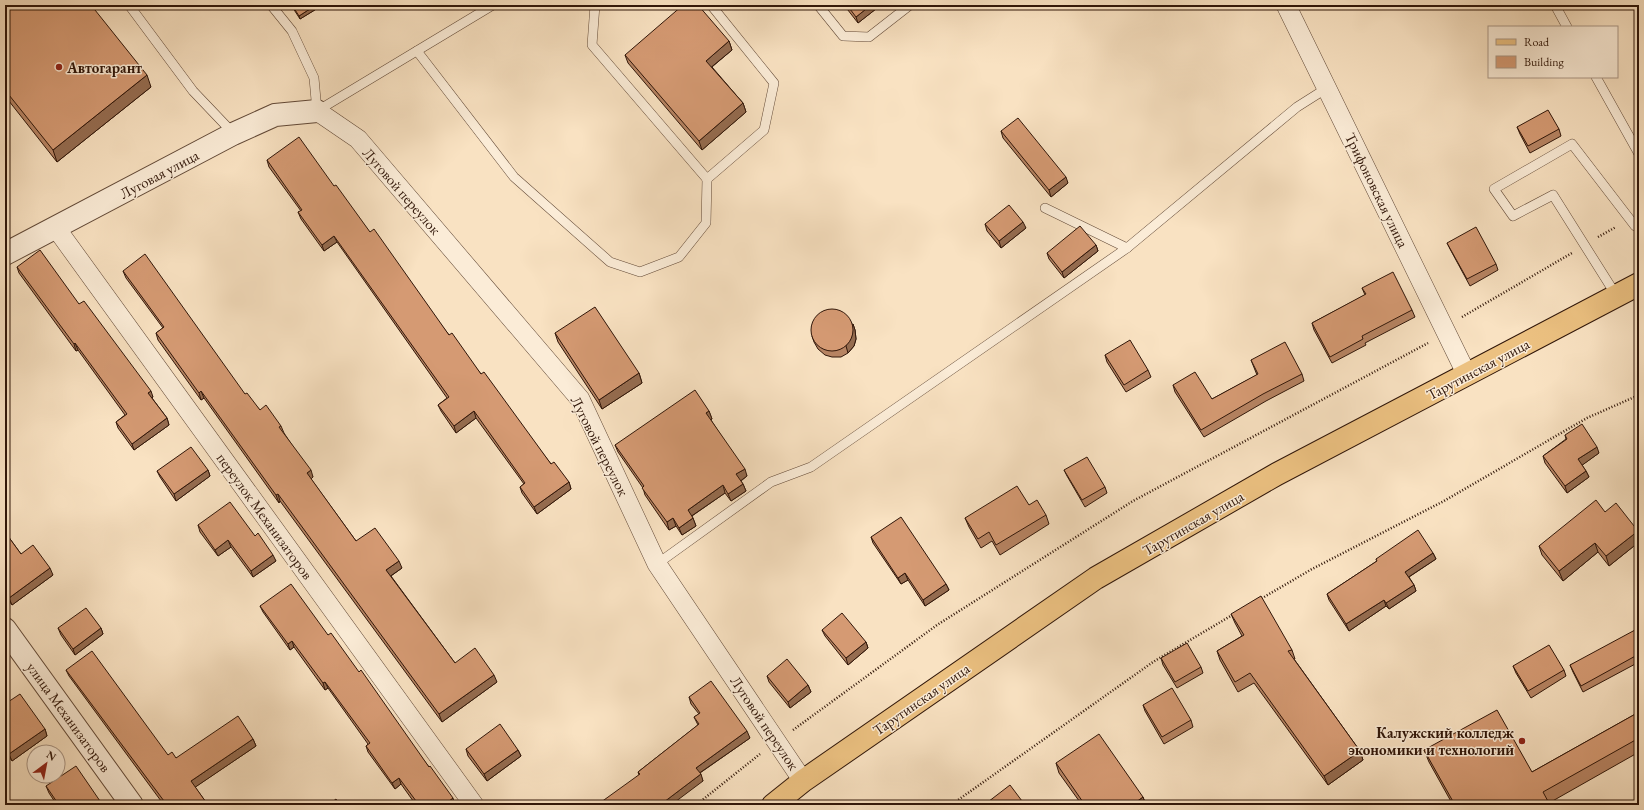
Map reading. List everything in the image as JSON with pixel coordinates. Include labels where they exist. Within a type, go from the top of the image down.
[{"type":"main road","name":"Тарутинская улица","points":[[772,805],[803,780],[1096,578],[1277,474],[1639,284]]},
{"type":"street","name":"Трифоновская улица","points":[[1286,5],[1467,375]]},
{"type":"street","name":"Луговая улица","points":[[5,254],[234,134],[275,115],[318,111]]},
{"type":"street","name":"Луговой переулок","points":[[318,111],[358,139],[580,399],[657,564],[803,780]]},
{"type":"street","name":"переулок Механизаторов","points":[[56,228],[474,805]]},
{"type":"street","name":"улица Механизаторов","points":[[5,629],[132,805]]},
{"type":"lane","points":[[129,5],[193,91],[234,134]]},
{"type":"lane","points":[[271,5],[292,32],[314,78],[318,111],[494,5]]},
{"type":"lane","points":[[417,51],[514,177],[610,262],[640,272],[679,257],[706,222],[707,179],[592,45],[595,5]]},
{"type":"lane","points":[[707,179],[764,130],[774,83],[711,5]]},
{"type":"lane","points":[[818,5],[843,36],[869,37],[910,5]]},
{"type":"lane","points":[[1555,5],[1566,26]]},
{"type":"lane","points":[[1597,78],[1639,154]]},
{"type":"lane","points":[[657,564],[771,482],[811,467],[1127,248],[1297,107],[1327,88]]},
{"type":"lane","points":[[1616,295],[1553,195],[1513,216],[1494,189],[1572,144],[1635,226],[1639,226]]},
{"type":"lane","points":[[1045,208],[1127,248]]},
{"type":"path","points":[[696,805],[777,742],[938,625],[1132,501],[1447,333],[1458,320],[1630,219]]},
{"type":"path","points":[[1257,601],[1312,569],[1444,501],[1587,418],[1639,395]]},
{"type":"path","points":[[951,805],[1153,662],[1236,613]]},
{"type":"building","points":[[5,5],[91,5],[147,75],[53,150],[5,90]]},
{"type":"building","points":[[292,5],[316,5],[299,16]]},
{"type":"building","points":[[683,5],[698,5],[729,41],[706,61],[743,103],[699,141],[625,55]]},
{"type":"building","points":[[847,5],[871,5],[856,17]]},
{"type":"building","points":[[1548,110],[1559,129],[1528,146],[1517,127]]},
{"type":"building","points":[[1018,118],[1066,177],[1049,190],[1001,131]]},
{"type":"building","points":[[299,137],[334,186],[336,185],[370,232],[374,229],[449,335],[452,333],[481,374],[484,372],[551,464],[554,462],[569,482],[534,507],[520,487],[525,483],[474,411],[454,426],[438,405],[449,397],[334,236],[322,245],[298,212],[302,210],[267,160]]},
{"type":"building","points":[[1009,205],[1023,222],[999,241],[985,224]]},
{"type":"building","points":[[1080,226],[1096,245],[1062,272],[1047,253]]},
{"type":"building","points":[[1476,227],[1496,264],[1467,279],[1447,243]]},
{"type":"building","points":[[40,250],[79,304],[84,301],[151,391],[148,393],[167,418],[132,444],[116,422],[127,414],[17,267]]},
{"type":"building","points":[[145,254],[245,394],[247,393],[260,410],[266,405],[281,426],[279,427],[311,470],[307,473],[356,541],[375,528],[399,561],[386,570],[455,663],[475,648],[494,675],[439,714],[278,494],[276,495],[201,391],[199,393],[156,333],[164,327],[123,271]]},
{"type":"building","points":[[1393,272],[1412,310],[1362,336],[1363,339],[1330,357],[1312,323],[1366,294],[1362,288]]},
{"type":"building","points":[[595,307],[639,373],[599,400],[555,333]]},
{"type":"building","points":[[828,309],[836,309],[844,312],[850,318],[853,330],[850,342],[844,348],[836,351],[828,351],[820,348],[814,342],[811,334],[811,326],[814,318],[820,312]]},
{"type":"building","points":[[1130,340],[1148,370],[1124,385],[1105,355]]},
{"type":"building","points":[[1285,342],[1302,374],[1263,394],[1201,430],[1173,385],[1195,372],[1212,399],[1258,374],[1251,360]]},
{"type":"building","points":[[695,390],[709,411],[706,413],[745,469],[736,474],[743,484],[728,494],[723,485],[688,510],[693,518],[679,528],[673,518],[667,522],[642,488],[644,486],[615,445]]},
{"type":"building","points":[[1582,424],[1597,447],[1578,459],[1586,471],[1565,486],[1543,456],[1567,439],[1565,435]]},
{"type":"building","points":[[191,447],[208,470],[174,494],[157,471]]},
{"type":"building","points":[[1087,457],[1105,487],[1082,500],[1064,470]]},
{"type":"building","points":[[1017,486],[1029,505],[1037,500],[1046,515],[996,545],[989,532],[978,539],[965,518]]},
{"type":"building","points":[[1596,500],[1605,512],[1616,503],[1638,531],[1606,556],[1595,543],[1559,571],[1539,546]]},
{"type":"building","points":[[230,502],[255,536],[258,533],[273,555],[251,571],[228,540],[215,550],[198,525]]},
{"type":"building","points":[[901,517],[946,584],[923,600],[905,573],[898,578],[871,537]]},
{"type":"building","points":[[1418,530],[1433,553],[1405,572],[1414,585],[1386,603],[1384,600],[1346,624],[1327,594],[1377,561],[1376,559]]},
{"type":"building","points":[[5,532],[21,554],[33,545],[50,568],[9,598],[5,592]]},
{"type":"building","points":[[291,584],[328,635],[331,633],[359,672],[361,670],[429,767],[430,766],[453,798],[444,805],[419,805],[399,778],[392,783],[366,746],[370,743],[325,682],[323,683],[292,641],[288,644],[260,606]]},
{"type":"building","points":[[1261,596],[1292,650],[1288,651],[1360,751],[1324,776],[1250,673],[1235,682],[1217,651],[1244,635],[1231,614]]},
{"type":"building","points":[[86,608],[101,628],[73,649],[58,628]]},
{"type":"building","points":[[842,613],[866,642],[846,658],[822,630]]},
{"type":"building","points":[[1635,630],[1639,638],[1639,654],[1581,686],[1570,665]]},
{"type":"building","points":[[1187,643],[1201,667],[1175,682],[1161,658]]},
{"type":"building","points":[[1549,645],[1564,670],[1528,691],[1513,666]]},
{"type":"building","points":[[92,651],[168,755],[172,752],[176,758],[238,716],[253,739],[191,781],[208,805],[167,805],[66,670]]},
{"type":"building","points":[[787,659],[808,685],[788,702],[767,676]]},
{"type":"building","points":[[711,681],[747,731],[696,768],[701,774],[660,805],[597,805],[640,774],[638,772],[699,724],[694,717],[700,713],[689,697]]},
{"type":"building","points":[[1172,688],[1191,720],[1162,737],[1143,705]]},
{"type":"building","points":[[20,694],[45,729],[9,754],[5,748],[5,704]]},
{"type":"building","points":[[1497,710],[1532,772],[1639,712],[1639,738],[1543,792],[1550,805],[1455,805],[1424,750]]},
{"type":"building","points":[[500,724],[518,750],[484,774],[466,749]]},
{"type":"building","points":[[1099,734],[1143,797],[1132,805],[1085,805],[1056,763]]},
{"type":"building","points":[[76,766],[100,801],[94,805],[59,805],[46,786],[49,784],[66,784],[66,773]]},
{"type":"building","points":[[1010,785],[1025,805],[984,805]]},
{"type":"building","points":[[336,799],[340,805],[328,805]]},
{"type":"place","name":"Автогарант","points":[[59,67]]},
{"type":"place","name":"Калужский колледж экономики и технологий","points":[[1522,741]]}]
